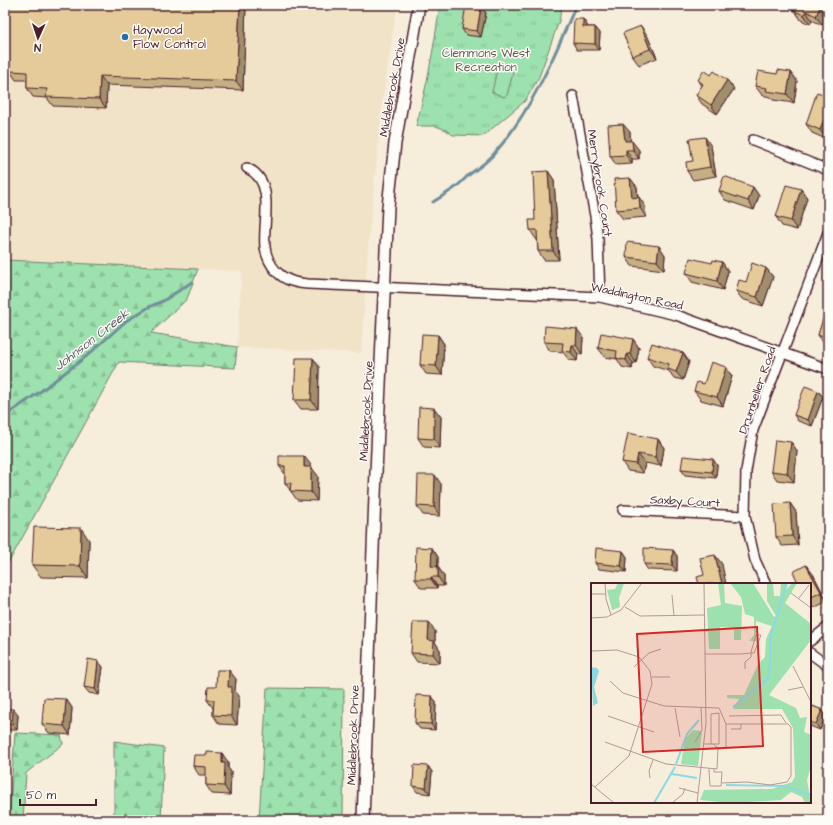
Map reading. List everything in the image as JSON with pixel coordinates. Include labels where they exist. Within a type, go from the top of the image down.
[{"type":"street","name":"Middlebrook Drive","points":[[363,820],[375,495],[390,180],[419,5]]},
{"type":"street","name":"Merrybrook Court","points":[[573,96],[595,216],[598,239],[600,297]]},
{"type":"street","points":[[753,140],[828,170]]},
{"type":"street","name":"Waddington Road","points":[[247,168],[256,173],[266,194],[265,250],[271,264],[280,274],[292,282],[600,297],[676,315],[828,369]]},
{"type":"street","name":"Drumheller Road","points":[[766,583],[755,560],[745,516],[746,471],[753,430],[828,233]]},
{"type":"street","name":"Saxby Court","points":[[623,510],[745,516]]},
{"type":"street","points":[[811,640],[828,627]]},
{"type":"street","points":[[811,654],[828,666]]},
{"type":"shaded area","points":[[5,5],[397,5],[383,97],[369,234],[361,353],[237,347],[242,271],[5,260]]},
{"type":"green space","name":"Clemmons West Recreation","points":[[440,5],[562,5],[559,21],[539,77],[525,101],[483,136],[453,135],[436,126],[416,126],[430,66]]},
{"type":"green space","points":[[498,65],[510,68],[513,73],[507,95],[504,97],[492,92]]},
{"type":"green space","points":[[5,260],[198,269],[187,299],[151,333],[237,347],[235,368],[119,362],[5,569]]},
{"type":"green space","points":[[267,688],[344,689],[343,820],[259,820]]},
{"type":"green space","points":[[15,733],[61,735],[63,744],[26,773],[23,820],[9,820]]},
{"type":"green space","points":[[114,741],[164,748],[161,820],[114,820]]},
{"type":"building","name":"Haywood Flow Control","points":[[5,5],[240,5],[236,81],[100,76],[99,99],[46,97],[47,89],[27,88],[27,72],[10,71],[10,61],[5,61]]},
{"type":"building","points":[[466,5],[481,7],[477,31],[462,29]]},
{"type":"building","points":[[795,5],[821,5],[816,16],[806,11],[804,15],[795,11],[797,6]]},
{"type":"building","points":[[574,19],[583,19],[583,27],[595,27],[595,44],[573,43]]},
{"type":"building","points":[[641,26],[650,49],[632,56],[623,33]]},
{"type":"building","points":[[704,70],[711,75],[714,71],[727,80],[711,105],[696,95],[703,84],[698,80]]},
{"type":"building","points":[[778,70],[791,72],[787,94],[766,91],[767,88],[755,86],[758,71],[777,74]]},
{"type":"building","points":[[817,92],[828,96],[828,108],[820,130],[806,124]]},
{"type":"building","points":[[623,124],[625,141],[632,141],[633,150],[626,150],[626,155],[610,156],[608,125]]},
{"type":"building","points":[[705,137],[710,167],[687,171],[686,162],[693,161],[689,139]]},
{"type":"building","points":[[548,171],[553,251],[538,251],[537,230],[530,230],[529,220],[535,220],[533,172]]},
{"type":"building","points":[[724,176],[753,187],[748,201],[719,191]]},
{"type":"building","points":[[630,178],[632,198],[639,197],[640,208],[616,210],[614,179]]},
{"type":"building","points":[[786,185],[801,189],[791,221],[776,217]]},
{"type":"building","points":[[627,242],[659,246],[657,261],[626,257]]},
{"type":"building","points":[[690,258],[712,263],[713,260],[722,262],[717,281],[686,273]]},
{"type":"building","points":[[752,263],[766,268],[757,297],[736,291],[739,280],[746,282]]},
{"type":"building","points":[[827,305],[828,306],[828,339],[818,335]]},
{"type":"building","points":[[545,326],[577,329],[576,345],[572,345],[571,352],[562,351],[563,343],[544,342]]},
{"type":"building","points":[[601,333],[633,339],[630,354],[627,354],[626,360],[616,358],[617,351],[598,348]]},
{"type":"building","points":[[422,334],[438,335],[436,366],[420,365]]},
{"type":"building","points":[[652,343],[683,353],[676,372],[668,369],[669,364],[647,357]]},
{"type":"building","points":[[296,358],[313,358],[311,400],[294,400]]},
{"type":"building","points":[[711,362],[726,367],[717,397],[694,391],[697,382],[704,384]]},
{"type":"building","points":[[805,386],[818,391],[808,420],[794,415]]},
{"type":"building","points":[[419,407],[434,408],[434,439],[418,438]]},
{"type":"building","points":[[628,433],[658,439],[655,457],[638,454],[636,464],[622,462]]},
{"type":"building","points":[[775,440],[791,442],[787,473],[771,471]]},
{"type":"building","points":[[279,456],[304,456],[304,467],[311,467],[311,492],[290,491],[291,483],[285,483],[285,466],[279,466]]},
{"type":"building","points":[[683,456],[713,459],[712,472],[681,469]]},
{"type":"building","points":[[418,475],[435,475],[434,507],[417,506]]},
{"type":"building","points":[[790,503],[792,536],[776,537],[774,504]]},
{"type":"building","points":[[34,527],[81,528],[80,566],[32,565]]},
{"type":"building","points":[[416,547],[432,548],[431,566],[438,567],[438,577],[431,577],[431,579],[415,579]]},
{"type":"building","points":[[596,548],[623,551],[621,566],[595,563]]},
{"type":"building","points":[[644,548],[673,550],[672,565],[644,564]]},
{"type":"building","points":[[715,555],[722,583],[699,583],[697,577],[704,575],[700,558]]},
{"type":"building","points":[[806,565],[821,592],[811,597],[811,583],[798,583],[793,572]]},
{"type":"building","points":[[413,622],[429,622],[428,640],[434,641],[433,654],[411,653]]},
{"type":"building","points":[[88,659],[98,661],[95,689],[84,687]]},
{"type":"building","points":[[217,670],[229,670],[228,687],[232,687],[231,716],[213,715],[214,700],[207,700],[208,687],[216,687]]},
{"type":"building","points":[[416,695],[432,696],[431,724],[415,723]]},
{"type":"building","points":[[44,698],[66,699],[64,726],[42,724]]},
{"type":"building","points":[[811,705],[822,710],[816,724],[811,722]]},
{"type":"building","points":[[5,709],[13,709],[12,724],[5,724]]},
{"type":"building","points":[[207,752],[222,753],[222,763],[225,763],[224,786],[206,785],[206,767],[193,766],[194,755],[207,755]]},
{"type":"building","points":[[414,765],[428,766],[426,788],[413,786]]},
{"type":"waterway","name":"Johnson Creek","points":[[433,202],[456,187],[485,163],[507,138],[519,121],[550,64],[576,5]]},
{"type":"waterway","name":"Johnson Creek","points":[[5,416],[88,355],[126,321],[149,307],[163,301],[192,282]]},
{"type":"place","name":"Haywood Flow Control","points":[[125,37]]}]
